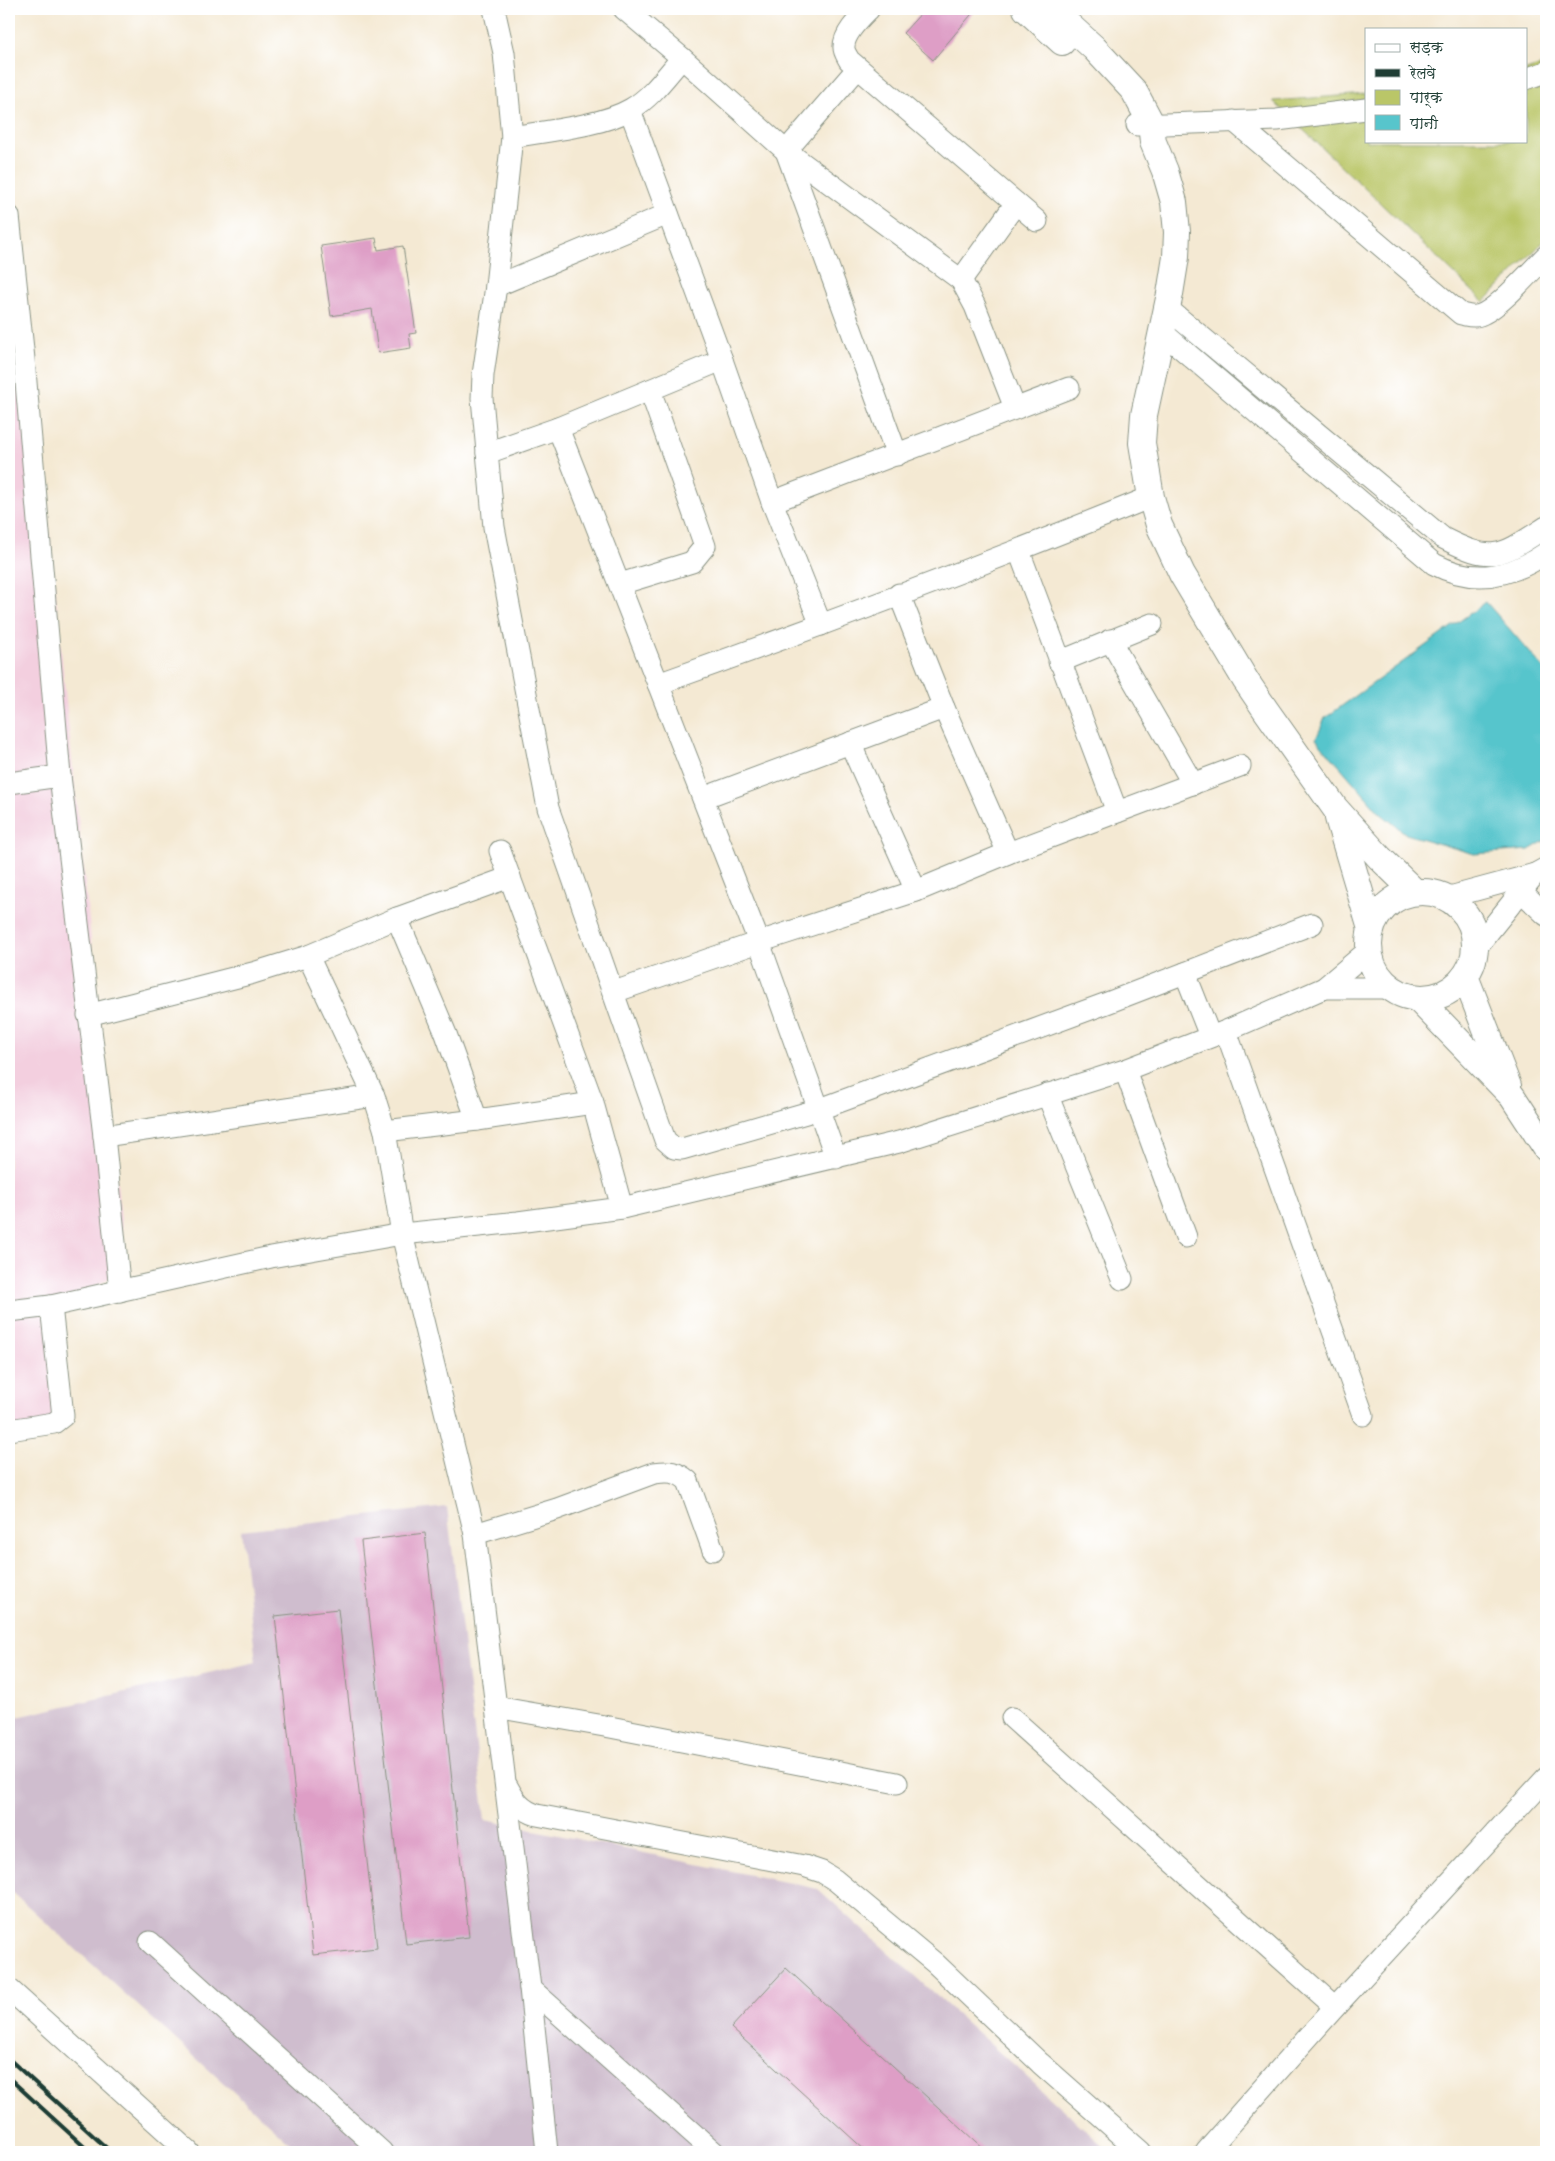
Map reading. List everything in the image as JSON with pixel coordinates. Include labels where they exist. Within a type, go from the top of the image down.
[{"type":"main road","points":[[1026,9],[1101,79],[1147,130]]},
{"type":"main road","points":[[1051,9],[1120,75],[1139,99],[1147,130],[1174,202],[1177,232],[1176,257],[1165,320],[1151,376],[1142,443],[1151,497],[1159,525],[1179,567],[1246,681],[1335,808],[1380,858],[1415,892]]},
{"type":"main road","points":[[1335,808],[1370,939],[1372,964],[1379,978],[1389,988],[1402,995],[1417,998],[1436,997],[1452,989],[1465,976],[1472,963],[1475,949],[1474,933],[1468,919],[1459,906],[1446,898],[1431,893],[1415,892],[1400,896],[1388,904],[1378,915],[1370,939]]},
{"type":"main road","points":[[1465,976],[1512,1096]]},
{"type":"main road","points":[[1417,998],[1512,1096],[1546,1148]]},
{"type":"street","points":[[494,9],[504,53],[512,137],[496,286],[483,375],[482,398],[494,527],[548,808],[665,1140],[674,1148],[682,1149],[820,1109],[1312,924]]},
{"type":"street","points":[[624,9],[682,58],[786,152],[961,280],[975,306],[1016,408]]},
{"type":"street","points":[[868,9],[851,30],[845,42],[844,49],[846,54],[857,69],[1037,221]]},
{"type":"street","points":[[512,137],[585,124],[630,110],[651,94],[682,58]]},
{"type":"street","points":[[786,152],[857,69]]},
{"type":"street","points":[[1528,78],[1546,72]]},
{"type":"street","points":[[1147,130],[1234,121],[1277,120],[1365,109]]},
{"type":"street","points":[[630,110],[772,502],[821,626]]},
{"type":"street","points":[[1234,121],[1461,314],[1480,315],[1493,307],[1546,256]]},
{"type":"street","points":[[786,152],[897,455]]},
{"type":"street","points":[[961,280],[1016,203]]},
{"type":"street","points":[[496,286],[668,214]]},
{"type":"street","points":[[9,216],[24,359],[60,776],[104,1136],[120,1291]]},
{"type":"street","points":[[1165,320],[1345,456],[1443,538],[1480,554],[1494,555],[1514,547],[1546,527]]},
{"type":"street","points":[[1165,320],[1330,475],[1434,564],[1451,573],[1474,577],[1505,574],[1528,565],[1546,553]]},
{"type":"street","points":[[488,453],[558,428],[722,360]]},
{"type":"street","points":[[772,502],[1069,388]]},
{"type":"street","points":[[620,584],[692,562],[705,546],[650,390]]},
{"type":"street","points":[[558,428],[759,942],[836,1158]]},
{"type":"street","points":[[1330,475],[1345,456]]},
{"type":"street","points":[[658,684],[821,626],[899,594],[1019,551],[1151,497]]},
{"type":"street","points":[[1019,551],[1059,662],[1117,812]]},
{"type":"street","points":[[899,594],[944,708],[1008,853]]},
{"type":"street","points":[[1059,662],[1152,624]]},
{"type":"street","points":[[1110,640],[1193,784]]},
{"type":"street","points":[[703,798],[944,708]]},
{"type":"street","points":[[850,743],[916,891]]},
{"type":"street","points":[[614,992],[916,891],[1008,853],[1240,766]]},
{"type":"street","points":[[9,783],[60,776]]},
{"type":"street","points":[[500,851],[593,1102],[622,1208]]},
{"type":"street","points":[[1475,949],[1521,891],[1541,871]]},
{"type":"street","points":[[1446,898],[1541,871]]},
{"type":"street","points":[[88,1015],[253,974],[308,956],[397,918],[510,877]]},
{"type":"street","points":[[1521,891],[1546,914]]},
{"type":"street","points":[[397,918],[446,1034],[477,1120]]},
{"type":"street","points":[[1324,988],[1370,939]]},
{"type":"street","points":[[308,956],[374,1096],[386,1131],[402,1234],[475,1534],[530,1988],[547,2152]]},
{"type":"street","points":[[1185,973],[1218,1033],[1363,1415]]},
{"type":"street","points":[[9,1311],[51,1306],[271,1258],[402,1234],[518,1222],[622,1208],[836,1158],[899,1142],[1125,1070],[1324,988],[1389,988]]},
{"type":"street","points":[[1125,1070],[1186,1237]]},
{"type":"street","points":[[1047,1094],[1122,1279]]},
{"type":"street","points":[[104,1136],[374,1096]]},
{"type":"street","points":[[386,1131],[477,1120],[593,1102]]},
{"type":"street","points":[[9,1430],[54,1423],[63,1416],[51,1306]]},
{"type":"street","points":[[475,1534],[557,1508],[654,1473],[667,1471],[680,1473],[688,1481],[713,1550]]},
{"type":"street","points":[[496,1707],[618,1728],[897,1783]]},
{"type":"street","points":[[1012,1718],[1335,2007]]},
{"type":"street","points":[[1206,2152],[1335,2007],[1546,1778]]},
{"type":"street","points":[[505,1784],[517,1804],[527,1812],[537,1815],[804,1866],[822,1872],[835,1880],[936,1964],[1040,2063],[1141,2152]]},
{"type":"street","points":[[150,1942],[382,2152]]},
{"type":"street","points":[[530,1988],[714,2152]]},
{"type":"street","points":[[9,1990],[189,2152]]},
{"type":"shaded area","points":[[9,126],[73,771],[126,1268],[59,1307],[68,1424],[9,1432]]},
{"type":"shaded area","points":[[447,1507],[485,1820],[818,1889],[1110,2152],[300,2152],[9,1889],[9,1719],[256,1662],[241,1530]]},
{"type":"green space","points":[[1546,64],[1546,239],[1484,302],[1273,101],[1365,94],[1365,142],[1528,142],[1528,69]]},
{"type":"water","points":[[1486,602],[1546,671],[1546,840],[1529,850],[1474,854],[1406,834],[1380,813],[1316,739],[1325,718]]},
{"type":"building","points":[[925,9],[976,9],[933,60],[903,33]]},
{"type":"building","points":[[376,238],[378,250],[403,246],[416,333],[409,334],[411,348],[378,353],[372,309],[331,316],[321,246]]},
{"type":"building","points":[[425,1533],[469,1937],[406,1944],[361,1541]]},
{"type":"building","points":[[338,1609],[377,1948],[313,1955],[275,1616]]},
{"type":"building","points":[[786,1968],[987,2152],[867,2152],[731,2028]]},
{"type":"railway","points":[[9,2059],[111,2152]]},
{"type":"railway","points":[[9,2078],[90,2152]]}]
